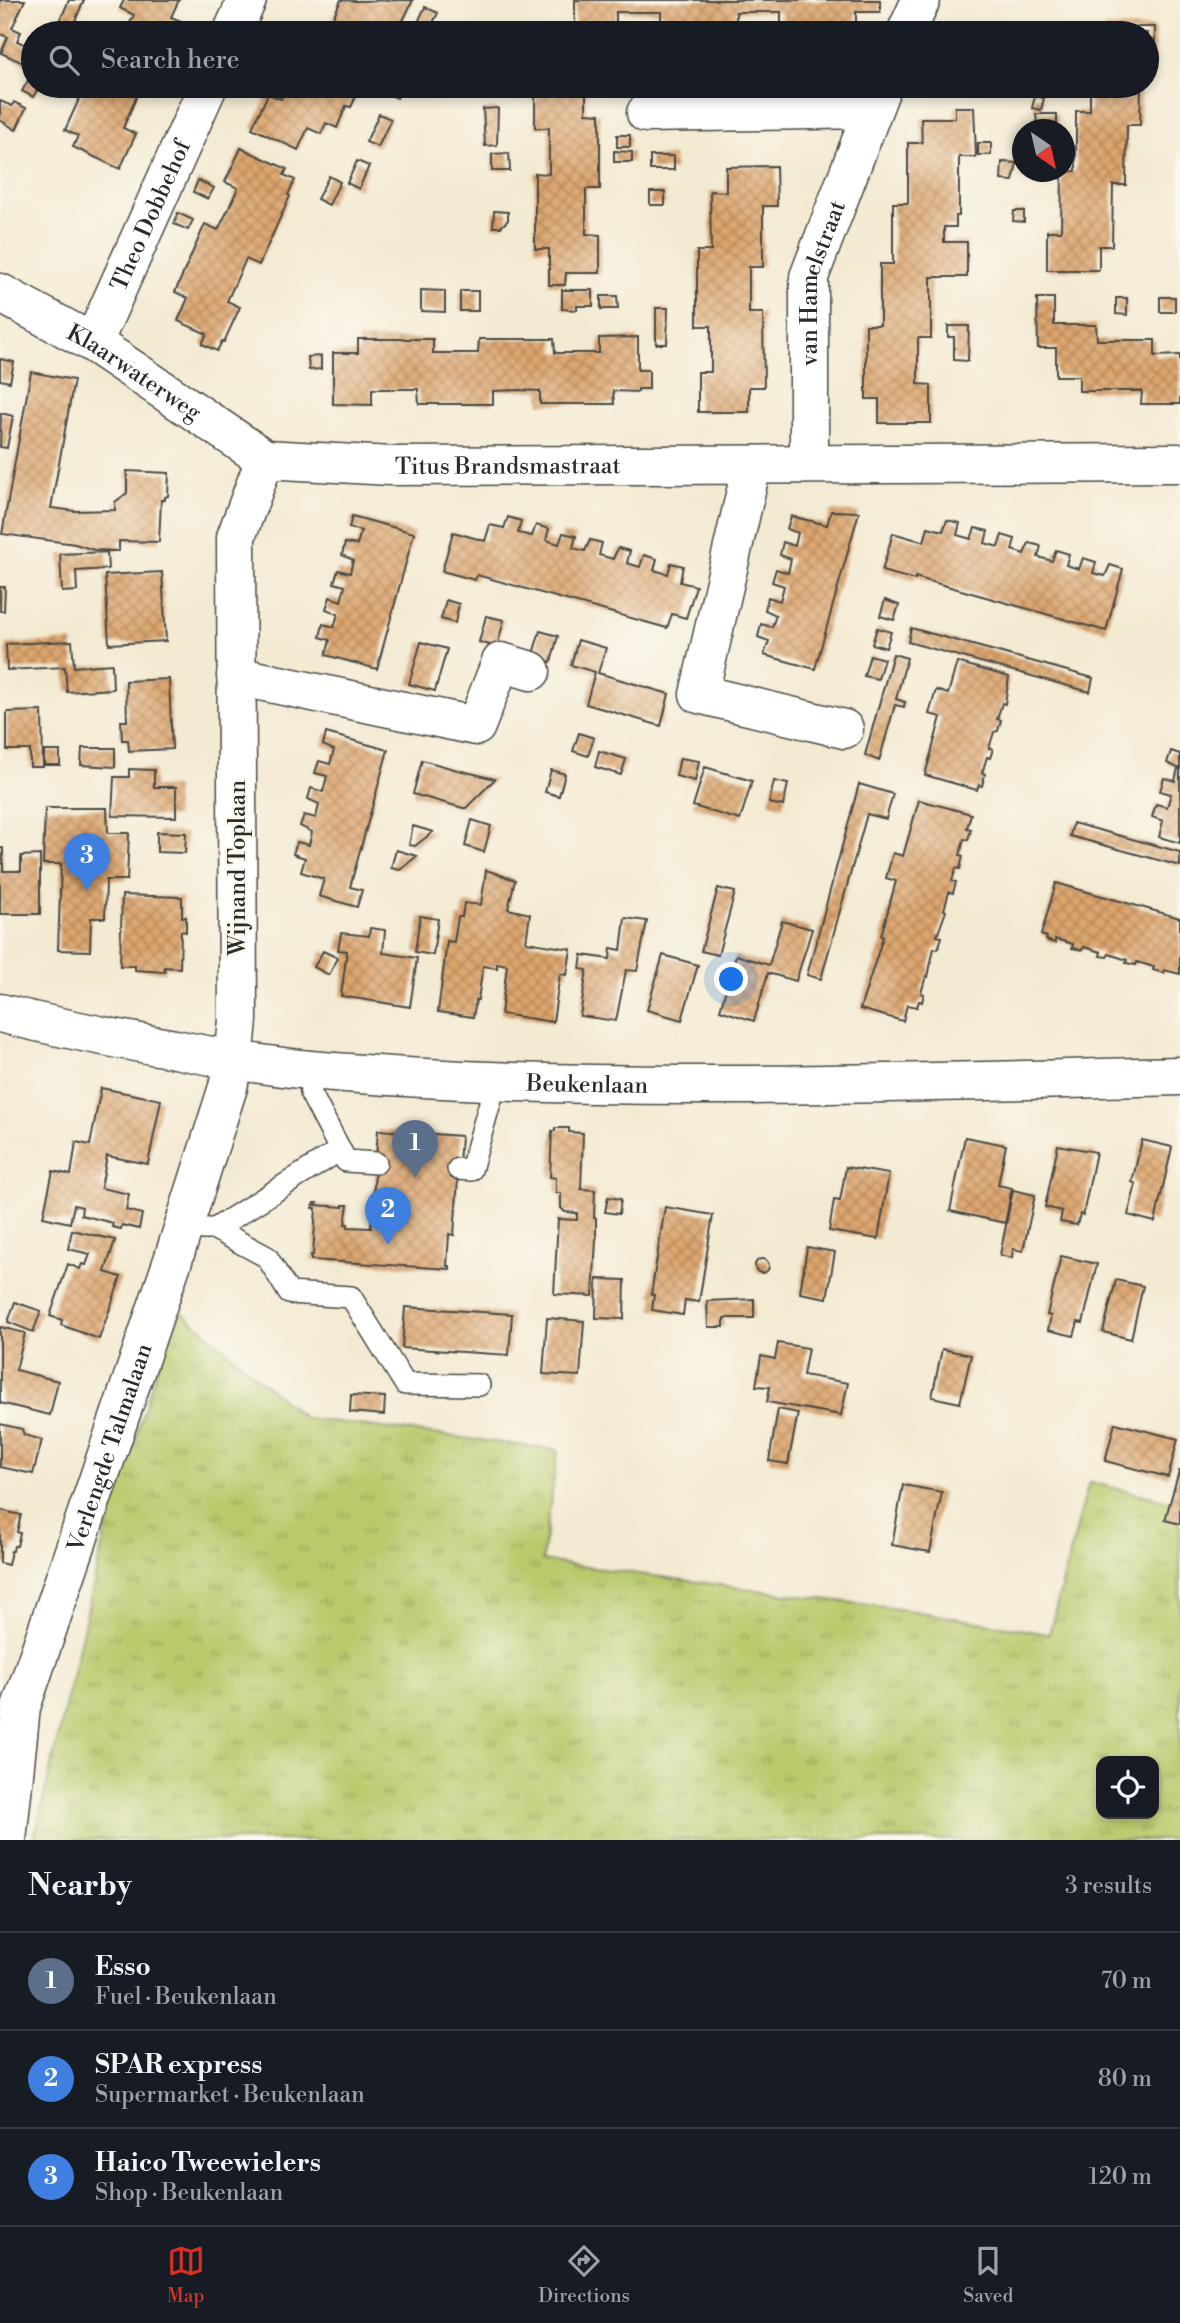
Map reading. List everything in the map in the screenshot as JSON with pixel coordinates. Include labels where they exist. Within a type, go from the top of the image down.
[{"type":"street","points":[[237,21],[247,0]]},
{"type":"street","points":[[911,21],[921,0]]},
{"type":"street","name":"Theo Dobbehof","points":[[93,343],[203,98]]},
{"type":"street","name":"van Hamelstraat","points":[[646,113],[862,98]]},
{"type":"street","name":"van Hamelstraat","points":[[809,463],[808,277],[876,98]]},
{"type":"street","name":"Klaarwaterweg","points":[[0,293],[93,343],[265,459]]},
{"type":"street","name":"Titus Brandsmastraat","points":[[265,459],[391,466],[1180,463]]},
{"type":"street","name":"Wijnand Toplaan","points":[[234,1060],[238,1020],[236,537],[265,459]]},
{"type":"street","points":[[752,466],[699,694],[844,729]]},
{"type":"street","points":[[236,676],[476,726],[501,662],[531,671]]},
{"type":"street","name":"Beukenlaan","points":[[0,1013],[66,1030],[234,1060],[309,1070],[496,1081],[819,1085],[1180,1076]]},
{"type":"street","name":"Verlengde Talmalaan","points":[[7,1840],[21,1707],[199,1229],[234,1060]]},
{"type":"lane","points":[[309,1070],[310,1094],[346,1161],[376,1163]]},
{"type":"lane","points":[[458,1169],[471,1170],[496,1081]]},
{"type":"lane","points":[[199,1229],[340,1150]]},
{"type":"lane","points":[[199,1229],[267,1257],[289,1293],[351,1297],[405,1384],[479,1385]]},
{"type":"green space","points":[[176,1307],[304,1418],[558,1450],[542,1561],[920,1612],[1049,1634],[1089,1482],[1173,1502],[1180,1477],[1180,1840],[34,1840],[105,1535]]},
{"type":"building","points":[[0,0],[25,0],[12,28],[21,32],[17,41],[21,43],[21,62],[1,53],[8,37],[0,34]]},
{"type":"building","points":[[69,0],[84,0],[75,21],[60,21]]},
{"type":"building","points":[[124,0],[179,0],[171,17],[181,21],[131,21],[134,15],[120,8]]},
{"type":"building","points":[[341,0],[413,0],[403,21],[331,21]]},
{"type":"building","points":[[575,0],[880,0],[880,12],[856,12],[856,21],[781,21],[781,12],[736,12],[736,21],[661,21],[661,12],[616,12],[616,21],[575,21]]},
{"type":"building","points":[[425,7],[438,13],[434,21],[419,21]]},
{"type":"building","points":[[80,98],[136,98],[123,128],[136,134],[120,169],[73,147],[78,136],[65,130]]},
{"type":"building","points":[[266,98],[355,98],[351,107],[346,106],[337,128],[326,123],[321,134],[308,128],[298,150],[252,128]]},
{"type":"building","points":[[535,98],[586,98],[586,113],[600,114],[600,189],[586,189],[586,234],[600,235],[600,273],[566,273],[565,285],[549,285],[549,249],[535,249],[535,173],[549,174],[549,128],[535,128]]},
{"type":"building","points":[[1034,98],[1044,98],[1041,110],[1032,108]]},
{"type":"building","points":[[1090,98],[1141,98],[1140,125],[1127,125],[1126,185],[1113,185],[1112,246],[1099,246],[1099,270],[1047,270],[1047,231],[1061,231],[1062,182],[1075,182],[1076,111],[1090,111]]},
{"type":"building","points":[[0,101],[12,106],[14,102],[26,108],[16,130],[0,120]]},
{"type":"building","points":[[955,107],[974,107],[976,154],[975,157],[959,157],[959,216],[956,216],[956,227],[944,227],[944,242],[967,242],[967,277],[931,277],[931,338],[918,338],[918,384],[931,385],[931,423],[879,423],[879,399],[866,399],[866,325],[880,325],[880,264],[893,264],[893,203],[908,203],[908,143],[922,143],[921,118],[955,118]]},
{"type":"building","points":[[498,108],[497,145],[485,146],[483,109]]},
{"type":"building","points":[[379,114],[391,119],[378,147],[366,142]]},
{"type":"building","points":[[1036,114],[1057,114],[1057,119],[1036,119]]},
{"type":"building","points":[[617,135],[630,135],[630,147],[617,147]]},
{"type":"building","points":[[978,143],[991,143],[991,155],[978,155]]},
{"type":"building","points":[[241,148],[287,169],[284,175],[295,180],[259,265],[246,259],[227,301],[240,307],[217,351],[202,344],[207,334],[178,321],[188,298],[175,292],[205,224],[218,230],[228,210],[238,188],[225,182]]},
{"type":"building","points":[[614,151],[632,152],[632,162],[614,162]]},
{"type":"building","points":[[509,153],[510,171],[492,171],[492,154]]},
{"type":"building","points":[[650,156],[674,156],[674,170],[650,170]]},
{"type":"building","points":[[357,161],[369,166],[359,189],[347,183]]},
{"type":"building","points":[[1002,162],[1012,163],[1012,181],[1001,180]]},
{"type":"building","points":[[776,166],[777,206],[763,206],[763,267],[749,267],[749,313],[763,313],[764,387],[749,387],[749,412],[698,412],[698,372],[711,372],[711,326],[697,326],[697,251],[711,251],[710,191],[726,192],[726,167]]},
{"type":"building","points":[[329,176],[340,182],[329,205],[317,199]]},
{"type":"building","points":[[198,180],[214,188],[208,199],[193,192]]},
{"type":"building","points":[[650,192],[665,192],[665,205],[650,205]]},
{"type":"building","points":[[494,211],[508,212],[508,220],[501,227],[493,227]]},
{"type":"building","points":[[1014,211],[1024,211],[1024,222],[1013,221]]},
{"type":"building","points":[[178,213],[193,220],[188,230],[174,224]]},
{"type":"building","points":[[421,290],[445,291],[445,312],[421,311]]},
{"type":"building","points":[[562,290],[593,290],[593,306],[577,306],[577,310],[562,309]]},
{"type":"building","points":[[460,291],[478,291],[478,311],[460,311]]},
{"type":"building","points":[[601,296],[617,296],[618,309],[601,309]]},
{"type":"building","points":[[1160,297],[1175,297],[1175,312],[1160,312]]},
{"type":"building","points":[[1037,298],[1054,298],[1054,325],[1096,325],[1097,340],[1155,340],[1155,356],[1180,355],[1180,404],[1141,404],[1142,391],[1079,391],[1079,376],[1056,376],[1056,348],[1038,348]]},
{"type":"building","points":[[1116,298],[1127,298],[1127,315],[1116,314]]},
{"type":"building","points":[[656,308],[668,308],[667,344],[656,344]]},
{"type":"building","points":[[948,326],[969,326],[968,361],[954,360],[954,337],[948,337]]},
{"type":"building","points":[[638,337],[638,370],[649,370],[649,389],[638,389],[638,392],[613,391],[614,404],[540,404],[540,391],[517,390],[493,391],[493,404],[419,404],[418,389],[372,389],[372,405],[333,404],[333,353],[358,353],[358,339],[433,339],[433,353],[478,353],[479,339],[554,339],[555,353],[599,353],[599,338]]},
{"type":"building","points":[[321,356],[321,369],[309,370],[308,357]]},
{"type":"building","points":[[0,359],[14,362],[10,382],[0,380]]},
{"type":"building","points":[[31,372],[74,380],[51,508],[75,511],[115,510],[115,502],[127,493],[127,471],[169,473],[168,496],[161,500],[159,542],[119,541],[119,551],[94,550],[75,544],[2,534]]},
{"type":"building","points":[[1,413],[13,416],[7,448],[0,447]]},
{"type":"building","points":[[831,511],[859,512],[815,669],[764,655],[769,641],[758,637],[761,624],[772,627],[776,615],[765,610],[768,597],[780,601],[784,586],[772,582],[776,569],[788,573],[791,559],[780,555],[783,542],[795,546],[798,533],[787,529],[791,516],[827,525]]},
{"type":"building","points":[[352,516],[414,533],[377,669],[326,655],[330,640],[320,637],[323,624],[334,627],[338,614],[326,609],[330,597],[341,601],[345,586],[334,583],[338,570],[350,573],[353,560],[342,555],[345,543],[357,545],[361,531],[349,528]]},
{"type":"building","points":[[508,517],[521,521],[518,533],[532,536],[536,525],[549,529],[546,540],[559,544],[563,533],[576,536],[573,548],[585,551],[590,540],[602,543],[599,555],[613,559],[618,548],[630,551],[627,563],[640,567],[644,555],[657,559],[654,570],[668,574],[671,563],[683,566],[680,582],[696,586],[686,618],[672,614],[667,628],[477,575],[475,580],[442,571],[453,532],[485,541],[490,525],[504,528]]},
{"type":"building","points":[[947,520],[960,523],[957,535],[971,539],[975,528],[988,531],[985,543],[998,547],[1002,535],[1015,539],[1012,550],[1024,554],[1029,543],[1041,546],[1038,557],[1052,561],[1056,550],[1069,554],[1066,565],[1079,569],[1083,558],[1096,562],[1093,573],[1105,576],[1110,565],[1123,569],[1106,631],[915,577],[915,580],[882,571],[893,533],[924,542],[928,527],[943,531]]},
{"type":"building","points":[[107,552],[108,569],[76,571],[77,591],[62,592],[60,554]]},
{"type":"building","points":[[162,572],[166,641],[109,644],[105,575]]},
{"type":"building","points":[[0,587],[5,587],[4,611],[0,611]]},
{"type":"building","points":[[446,600],[459,604],[455,623],[441,619]]},
{"type":"building","points":[[885,600],[899,605],[894,620],[880,616]]},
{"type":"building","points":[[486,616],[504,620],[497,647],[479,642]]},
{"type":"building","points":[[877,628],[891,632],[886,648],[872,644]]},
{"type":"building","points":[[911,628],[1093,678],[1090,692],[908,642]]},
{"type":"building","points":[[540,631],[558,636],[551,662],[532,657]]},
{"type":"building","points":[[578,640],[606,648],[598,673],[669,694],[661,726],[586,704],[595,672],[571,665]]},
{"type":"building","points":[[72,641],[74,667],[112,664],[113,689],[67,692],[65,667],[7,670],[6,644]]},
{"type":"building","points":[[421,642],[447,649],[435,691],[409,684]]},
{"type":"building","points":[[893,654],[907,658],[896,699],[905,702],[904,707],[895,705],[879,761],[865,755]]},
{"type":"building","points":[[870,655],[884,659],[878,679],[864,676]]},
{"type":"building","points":[[957,662],[1009,677],[1005,704],[1002,703],[997,719],[1001,720],[998,731],[994,732],[989,748],[993,749],[990,758],[987,757],[982,773],[985,774],[982,786],[979,785],[977,790],[925,775],[941,717],[929,714],[936,690],[948,694]]},
{"type":"building","points":[[169,679],[172,749],[129,751],[128,740],[122,740],[121,721],[127,721],[126,681]]},
{"type":"building","points":[[42,711],[43,767],[30,767],[30,750],[7,750],[7,712]]},
{"type":"building","points":[[326,733],[388,750],[350,887],[362,890],[357,907],[319,896],[324,879],[301,872],[305,858],[293,854],[297,842],[309,845],[312,832],[300,826],[304,815],[316,818],[319,804],[308,799],[311,788],[323,792],[327,776],[315,773],[319,761],[330,764],[334,750],[323,745]]},
{"type":"building","points":[[579,733],[594,738],[588,756],[573,751]]},
{"type":"building","points":[[82,748],[115,748],[115,767],[81,765]]},
{"type":"building","points":[[44,751],[60,751],[60,765],[44,765]]},
{"type":"building","points":[[599,751],[626,759],[621,775],[595,767]]},
{"type":"building","points":[[1171,751],[1180,754],[1180,843],[1159,837],[1163,821],[1152,817],[1156,804],[1167,807],[1171,794],[1160,791],[1164,778],[1175,781],[1178,768],[1167,763]]},
{"type":"building","points":[[680,758],[699,761],[695,781],[676,776]]},
{"type":"building","points":[[422,760],[495,779],[463,808],[413,794]]},
{"type":"building","points":[[705,767],[752,781],[740,820],[693,806]]},
{"type":"building","points":[[129,769],[154,770],[154,787],[176,787],[176,817],[112,816],[114,777],[129,777]]},
{"type":"building","points":[[551,770],[565,774],[559,796],[545,792]]},
{"type":"building","points":[[774,781],[788,784],[783,806],[769,803]]},
{"type":"building","points":[[859,784],[893,794],[886,819],[867,814],[821,979],[807,975]]},
{"type":"building","points":[[919,800],[971,814],[967,828],[971,829],[968,840],[964,839],[960,869],[956,868],[952,881],[956,882],[953,893],[949,892],[944,910],[946,911],[937,936],[942,937],[938,949],[934,948],[928,977],[926,976],[921,993],[924,994],[922,1002],[919,1001],[917,1007],[907,1005],[903,1021],[860,1009],[883,937],[881,936],[896,881],[886,878],[893,853],[903,856]]},
{"type":"building","points":[[45,808],[107,808],[108,833],[129,833],[127,880],[106,880],[105,918],[91,918],[90,951],[58,950],[61,864],[43,864]]},
{"type":"building","points":[[472,820],[491,826],[484,852],[465,846]]},
{"type":"building","points":[[1073,823],[1180,852],[1180,866],[1070,836]]},
{"type":"building","points":[[413,826],[433,832],[415,846],[409,845]]},
{"type":"building","points":[[157,832],[186,833],[185,853],[157,852]]},
{"type":"building","points":[[0,848],[3,848],[3,871],[21,871],[21,856],[40,855],[40,914],[0,914]]},
{"type":"building","points":[[396,850],[417,856],[400,870],[391,868]]},
{"type":"building","points":[[486,870],[515,880],[508,909],[530,914],[526,942],[571,949],[567,975],[560,974],[553,1022],[501,1014],[507,965],[497,963],[497,968],[483,966],[473,1017],[438,1012],[447,941],[454,942],[458,917],[462,917],[464,903],[481,905]]},
{"type":"building","points":[[1056,883],[1180,918],[1180,974],[1153,970],[1154,967],[1137,962],[1136,965],[1126,963],[1127,960],[1109,954],[1107,957],[1100,956],[1101,952],[1084,947],[1082,950],[1072,948],[1073,944],[1055,939],[1055,943],[1046,940],[1047,937],[1041,935]]},
{"type":"building","points":[[718,888],[735,892],[718,955],[701,951]]},
{"type":"building","points":[[122,895],[182,897],[182,917],[186,917],[186,932],[181,931],[180,968],[164,967],[165,972],[120,966]]},
{"type":"building","points":[[420,916],[438,919],[433,955],[415,952]]},
{"type":"building","points":[[625,918],[647,921],[637,971],[626,970],[616,1021],[580,1016],[587,970],[580,969],[582,955],[610,959],[611,948],[621,950]]},
{"type":"building","points":[[782,921],[812,929],[796,981],[768,973],[754,1021],[720,1010],[736,955],[769,965]]},
{"type":"building","points":[[370,928],[385,930],[383,953],[417,958],[410,1007],[341,996],[347,951],[338,950],[341,933],[369,936]]},
{"type":"building","points":[[323,951],[338,958],[329,975],[314,967]]},
{"type":"building","points":[[663,955],[698,965],[682,1020],[647,1010]]},
{"type":"building","points":[[101,1088],[161,1100],[148,1164],[107,1156],[101,1188],[129,1194],[126,1210],[142,1214],[139,1229],[122,1225],[121,1229],[112,1227],[113,1223],[81,1215],[82,1207],[74,1205],[70,1223],[43,1217],[53,1171],[71,1175],[76,1142],[90,1145]]},
{"type":"building","points":[[555,1128],[569,1128],[569,1132],[583,1133],[581,1189],[595,1190],[593,1296],[554,1294],[558,1219],[577,1220],[577,1213],[565,1212],[561,1208],[561,1193],[556,1193],[556,1178],[550,1177],[552,1131],[555,1131]]},
{"type":"building","points":[[378,1130],[461,1136],[454,1235],[449,1234],[447,1266],[450,1266],[450,1269],[311,1260],[316,1208],[313,1208],[314,1203],[343,1207],[348,1205],[345,1224],[348,1224],[348,1227],[371,1228]]},
{"type":"building","points":[[965,1137],[1006,1145],[998,1185],[1012,1188],[1005,1223],[950,1211]]},
{"type":"building","points":[[1142,1140],[1172,1147],[1155,1222],[1128,1215],[1136,1184],[1132,1182]]},
{"type":"building","points":[[1058,1145],[1096,1152],[1083,1215],[1080,1214],[1077,1225],[1060,1222],[1062,1211],[1045,1207]]},
{"type":"building","points":[[846,1167],[889,1174],[878,1239],[829,1231],[834,1200],[840,1201]]},
{"type":"building","points":[[1013,1190],[1035,1195],[1023,1251],[1013,1249],[1012,1258],[1000,1255]]},
{"type":"building","points":[[608,1197],[621,1199],[619,1214],[605,1212]]},
{"type":"building","points":[[665,1207],[713,1215],[699,1302],[685,1300],[683,1315],[652,1310],[654,1295],[651,1295]]},
{"type":"building","points":[[72,1230],[115,1240],[105,1272],[121,1277],[99,1339],[61,1325],[62,1320],[50,1316],[68,1264],[80,1269],[82,1264],[86,1265],[90,1254],[68,1249]]},
{"type":"building","points":[[807,1247],[835,1252],[827,1298],[800,1293]]},
{"type":"building","points":[[1061,1256],[1097,1264],[1083,1323],[1078,1322],[1074,1336],[1048,1330],[1051,1316],[1047,1315]]},
{"type":"building","points":[[762,1259],[767,1261],[767,1271],[762,1273],[757,1271],[755,1266],[757,1261]]},
{"type":"building","points":[[597,1279],[625,1280],[624,1319],[596,1318]]},
{"type":"building","points":[[1116,1280],[1143,1286],[1131,1339],[1103,1332]]},
{"type":"building","points":[[754,1299],[754,1318],[724,1318],[724,1327],[708,1327],[707,1301]]},
{"type":"building","points":[[15,1302],[41,1311],[33,1332],[8,1322]]},
{"type":"building","points":[[405,1307],[512,1314],[509,1355],[402,1348]]},
{"type":"building","points":[[547,1318],[584,1321],[580,1376],[543,1374]]},
{"type":"building","points":[[0,1327],[25,1333],[16,1370],[58,1381],[50,1415],[0,1403]]},
{"type":"building","points":[[778,1343],[808,1348],[803,1375],[848,1383],[841,1415],[767,1402],[770,1387],[756,1386],[761,1356],[775,1359]]},
{"type":"building","points":[[942,1349],[971,1355],[960,1403],[932,1397]]},
{"type":"building","points":[[351,1395],[385,1397],[384,1415],[350,1412]]},
{"type":"building","points":[[778,1409],[798,1413],[788,1464],[769,1461]]},
{"type":"building","points":[[1115,1423],[1178,1439],[1168,1477],[1105,1461]]},
{"type":"building","points":[[0,1424],[22,1429],[24,1435],[42,1440],[33,1474],[0,1467]]},
{"type":"building","points":[[1180,1471],[1180,1524],[1165,1520]]},
{"type":"building","points":[[903,1485],[942,1492],[930,1552],[892,1545]]},
{"type":"building","points":[[0,1510],[21,1515],[17,1546],[11,1551],[8,1565],[0,1563]]},
{"type":"place","name":"Haico Tweewielers","points":[[87,891]]},
{"type":"place","name":"Esso","points":[[415,1178]]},
{"type":"place","name":"SPAR express","points":[[388,1245]]}]
